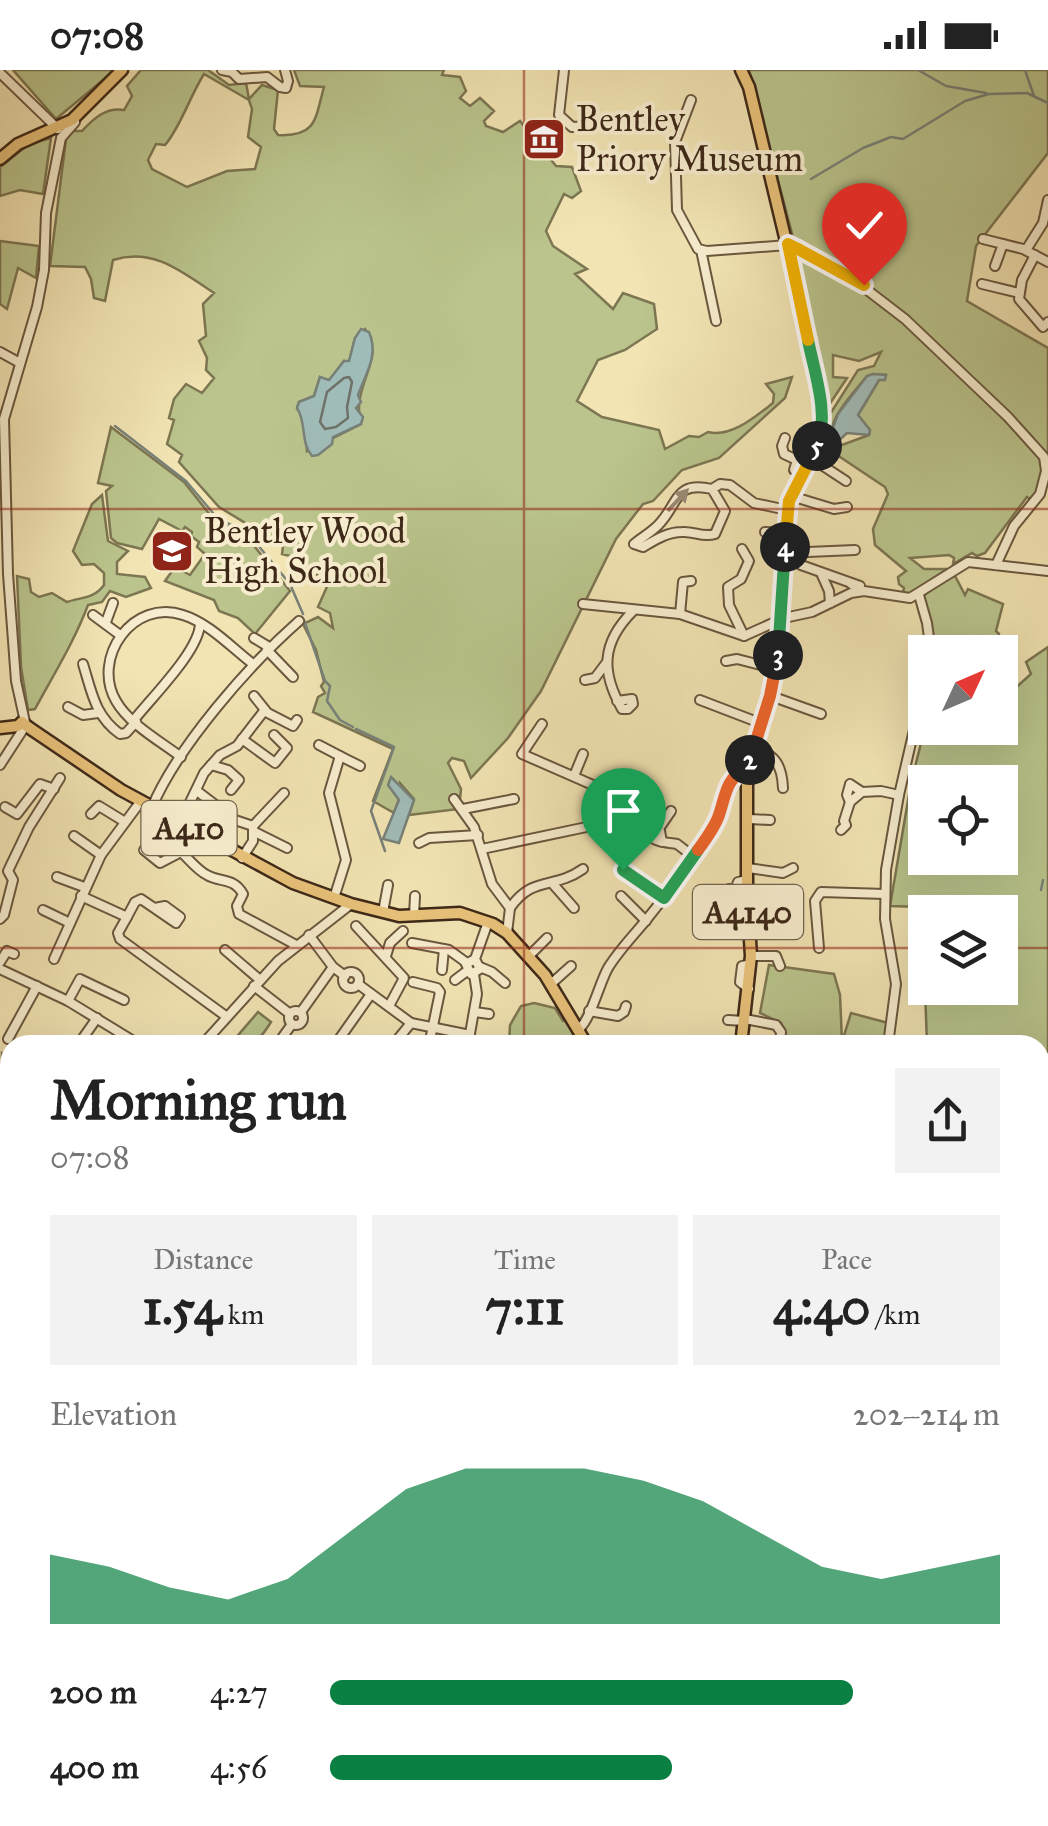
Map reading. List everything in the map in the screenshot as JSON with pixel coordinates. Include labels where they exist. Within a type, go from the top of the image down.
[{"type":"main road","points":[[0,158],[18,144],[59,133],[122,70]]},
{"type":"main road","name":"A4140","points":[[741,70],[749,87],[788,244],[821,412],[822,436],[789,502],[776,669],[746,770],[751,960],[746,1035]]},
{"type":"main road","points":[[0,728],[23,727]]},
{"type":"main road","name":"A410","points":[[23,727],[147,804],[292,883],[384,912],[414,916],[460,913],[488,922],[507,933],[529,956],[552,984],[582,1035]]},
{"type":"street","points":[[222,70],[239,79],[255,74],[286,88],[285,70]]},
{"type":"street","points":[[564,70],[560,115],[570,126],[590,126]]},
{"type":"street","points":[[0,74],[59,133],[46,212],[44,270],[3,428],[12,634],[23,727],[0,765]]},
{"type":"street","points":[[691,100],[676,137],[677,210],[700,250],[716,321]]},
{"type":"street","points":[[1048,200],[1019,293],[1020,301],[1043,327],[1048,322]]},
{"type":"street","points":[[983,239],[1030,252],[1048,262]]},
{"type":"street","points":[[700,250],[788,244],[864,285],[1047,457],[1040,494],[1014,526],[996,565]]},
{"type":"street","points":[[995,266],[1003,244]]},
{"type":"street","points":[[982,284],[1019,293]]},
{"type":"street","points":[[0,352],[20,363]]},
{"type":"street","points":[[785,438],[784,454],[797,460],[794,470],[801,475]]},
{"type":"street","points":[[811,458],[846,481]]},
{"type":"street","points":[[712,489],[720,484],[730,486],[754,503],[847,507]]},
{"type":"street","points":[[696,485],[712,489],[725,511],[715,534],[687,531],[668,534],[642,547],[634,544],[660,523],[684,490],[696,485]]},
{"type":"street","points":[[660,523],[668,534]]},
{"type":"street","points":[[765,532],[785,532]]},
{"type":"street","points":[[742,550],[749,561],[746,572],[728,587],[729,605],[744,636]]},
{"type":"street","points":[[784,553],[855,550]]},
{"type":"street","points":[[816,552],[818,572],[830,593],[830,602]]},
{"type":"street","points":[[784,553],[818,572],[848,582],[842,596]]},
{"type":"street","points":[[905,599],[919,595],[965,563],[1048,571]]},
{"type":"street","points":[[680,614],[684,582],[691,581]]},
{"type":"street","points":[[583,604],[623,614],[680,614],[744,636],[782,619],[805,615],[842,596],[864,591],[905,599],[922,609]]},
{"type":"street","points":[[919,595],[927,635]]},
{"type":"street","points":[[142,602],[147,616]]},
{"type":"street","points":[[106,622],[113,604]]},
{"type":"street","points":[[181,757],[115,700],[108,680],[108,658],[120,635],[147,616],[178,613],[253,664]]},
{"type":"street","points":[[584,680],[595,678],[607,662],[623,614]]},
{"type":"street","points":[[93,615],[120,635]]},
{"type":"street","points":[[54,959],[101,855],[125,822],[147,804],[253,664],[299,621]]},
{"type":"street","points":[[83,664],[98,713],[120,734],[126,733],[205,630]]},
{"type":"street","points":[[0,634],[12,634]]},
{"type":"street","points":[[254,638],[294,677]]},
{"type":"street","points":[[726,660],[776,669]]},
{"type":"street","points":[[607,662],[609,688]]},
{"type":"street","points":[[595,678],[618,701]]},
{"type":"street","points":[[254,696],[280,722],[285,720],[293,726],[297,720]]},
{"type":"street","points":[[770,696],[821,714]]},
{"type":"street","points":[[700,700],[760,723]]},
{"type":"street","points":[[68,707],[84,715],[98,713]]},
{"type":"street","points":[[180,822],[212,764],[242,739],[266,711]]},
{"type":"street","points":[[542,724],[520,755],[618,796],[654,802]]},
{"type":"street","points":[[242,739],[258,754],[276,763],[287,748],[274,735]]},
{"type":"street","points":[[320,745],[360,766]]},
{"type":"street","points":[[889,1035],[896,984],[885,919],[885,894],[890,840],[911,745]]},
{"type":"street","points":[[753,747],[776,760],[782,770],[783,788]]},
{"type":"street","points":[[250,763],[258,754]]},
{"type":"street","points":[[334,898],[346,860],[329,793],[338,754]]},
{"type":"street","points":[[574,776],[583,754]]},
{"type":"street","points":[[212,764],[239,780],[232,790]]},
{"type":"street","points":[[579,1029],[585,1024],[598,985],[612,962],[694,856],[719,817],[729,784],[746,770]]},
{"type":"street","points":[[0,919],[13,880],[4,873],[60,778]]},
{"type":"street","points":[[5,807],[17,814],[42,783],[54,789]]},
{"type":"street","points":[[850,802],[850,784],[862,792],[899,795]]},
{"type":"street","points":[[197,791],[218,807],[214,812]]},
{"type":"street","points":[[841,830],[846,825],[850,802],[862,792]]},
{"type":"street","points":[[242,858],[254,829],[284,794]]},
{"type":"street","points":[[482,849],[596,826],[606,819],[618,796]]},
{"type":"street","points":[[463,810],[514,799]]},
{"type":"street","points":[[454,800],[478,835],[492,884],[510,908]]},
{"type":"street","points":[[91,814],[99,806],[125,822]]},
{"type":"street","points":[[672,811],[658,830],[650,828],[648,834],[677,844],[694,856]]},
{"type":"street","points":[[21,812],[34,820]]},
{"type":"street","points":[[749,819],[770,820]]},
{"type":"street","points":[[235,820],[287,848]]},
{"type":"street","points":[[181,852],[196,831]]},
{"type":"street","points":[[419,843],[428,838],[478,835]]},
{"type":"street","points":[[74,836],[101,855]]},
{"type":"street","points":[[705,840],[714,845]]},
{"type":"street","points":[[144,850],[160,863],[167,862],[174,852],[181,852],[204,874],[226,878],[243,894],[237,906],[239,914],[296,945]]},
{"type":"street","points":[[729,889],[735,890],[748,874],[783,873],[793,868]]},
{"type":"street","points":[[507,933],[510,908],[527,888],[552,884],[583,869]]},
{"type":"street","points":[[623,870],[664,898]]},
{"type":"street","points":[[58,876],[127,917]]},
{"type":"street","points":[[552,884],[574,908]]},
{"type":"street","points":[[384,912],[388,885]]},
{"type":"street","points":[[819,948],[817,896],[822,892],[885,894]]},
{"type":"street","points":[[414,916],[415,896]]},
{"type":"street","points":[[620,896],[646,921]]},
{"type":"street","points":[[155,908],[141,900],[135,902],[118,934],[120,939],[227,1017]]},
{"type":"street","points":[[211,1035],[296,945],[351,904]]},
{"type":"street","points":[[43,910],[70,923]]},
{"type":"street","points":[[699,933],[772,910],[780,916]]},
{"type":"street","points":[[455,980],[473,967],[488,922]]},
{"type":"street","points":[[356,926],[405,981],[389,1006]]},
{"type":"street","points":[[386,956],[394,938],[404,932]]},
{"type":"street","points":[[309,935],[333,967],[345,976],[347,986],[358,984],[411,1023],[452,1035]]},
{"type":"street","points":[[529,956],[548,938]]},
{"type":"street","points":[[412,944],[444,949],[473,967],[492,972],[505,983]]},
{"type":"street","points":[[442,970],[444,949]]},
{"type":"street","points":[[225,950],[291,1019],[303,1022],[301,1012],[333,967]]},
{"type":"street","points":[[0,962],[7,951],[14,954]]},
{"type":"street","points":[[751,960],[776,956],[780,966]]},
{"type":"street","points":[[552,984],[571,966]]},
{"type":"street","points":[[469,1035],[482,993],[473,967]]},
{"type":"street","points":[[0,970],[68,1000],[124,1035]]},
{"type":"street","points":[[68,971],[124,1000]]},
{"type":"street","points":[[68,1000],[80,979]]},
{"type":"street","points":[[413,982],[440,992],[431,1035]]},
{"type":"street","points":[[0,1023],[10,1035],[36,986]]},
{"type":"street","points":[[343,1035],[371,994]]},
{"type":"street","points":[[589,1011],[618,1016],[626,1006]]},
{"type":"street","points":[[474,1012],[490,1014]]},
{"type":"street","points":[[85,1035],[96,1018]]},
{"type":"street","points":[[282,1035],[291,1019]]},
{"type":"street","points":[[728,1020],[776,1025],[781,1035]]},
{"type":"street","points":[[401,1035],[411,1023]]},
{"type":"green space","points":[[13,70],[115,70],[56,119]]},
{"type":"green space","points":[[141,70],[208,70],[229,85],[246,83],[249,99],[262,85],[278,90],[274,129],[278,135],[291,135],[312,124],[324,87],[300,86],[294,70],[444,70],[442,75],[460,77],[466,91],[460,98],[470,106],[480,98],[494,111],[484,121],[486,126],[503,132],[520,121],[556,166],[572,167],[581,191],[572,198],[564,194],[546,231],[553,246],[587,269],[575,274],[613,309],[623,293],[654,304],[657,329],[625,350],[598,360],[577,401],[602,417],[659,430],[665,449],[689,436],[725,432],[743,425],[773,403],[774,394],[766,384],[792,377],[785,398],[719,458],[682,470],[653,501],[643,504],[616,539],[541,691],[508,738],[471,778],[464,761],[452,758],[448,763],[461,789],[459,809],[409,815],[414,799],[400,783],[394,813],[373,801],[393,749],[313,712],[318,697],[325,693],[321,686],[324,682],[316,650],[303,624],[318,617],[333,628],[330,613],[318,607],[333,573],[330,564],[310,580],[302,559],[282,554],[283,546],[219,507],[179,462],[182,455],[167,444],[174,420],[169,418],[174,399],[186,384],[202,393],[214,378],[206,370],[207,358],[199,341],[206,336],[203,304],[214,293],[167,264],[128,257],[113,260],[105,301],[94,298],[85,267],[50,266],[67,131],[82,131],[101,114],[124,110],[132,96],[127,86]],"holes":[[[204,74],[249,100],[252,109],[248,137],[261,147],[255,169],[227,171],[187,187],[152,169],[148,160],[156,144],[165,145],[170,138]],[[365,329],[373,351],[360,396],[361,424],[307,451],[299,402],[314,396],[320,377],[329,381],[344,361],[349,362],[355,338]]]},
{"type":"green space","points":[[749,70],[1048,70],[1048,153],[976,246],[967,301],[1048,348],[1048,462],[1033,501],[1027,497],[985,553],[972,553],[953,564],[954,558],[949,555],[910,558],[924,569],[947,569],[911,594],[903,592],[899,584],[898,577],[906,571],[875,545],[873,529],[888,494],[885,487],[840,457],[816,456],[824,438],[825,422],[858,370],[874,366],[881,352],[859,361],[833,355],[833,377],[847,378],[825,411],[794,241]],"holes":[[[885,375],[858,415],[870,430],[869,435],[831,449],[831,429],[847,401],[867,376]]]},
{"type":"green space","points":[[51,138],[43,194],[20,190],[0,196],[0,167],[29,144]]},
{"type":"green space","points":[[0,241],[39,246],[36,278],[18,268],[7,309],[0,304]]},
{"type":"green space","points":[[111,427],[184,482],[211,516],[247,537],[290,591],[255,634],[238,618],[219,611],[214,600],[165,581],[175,567],[190,575],[205,554],[185,527],[182,531],[159,519],[142,549],[111,538],[106,491],[112,486],[98,483]]},
{"type":"green space","points":[[102,495],[108,541],[128,551],[117,562],[117,574],[145,577],[151,588],[126,597],[110,591],[102,602],[88,605],[35,709],[28,710],[21,667],[17,576],[29,579],[31,592],[39,597],[52,593],[67,602],[100,590],[104,573],[94,564],[82,565],[73,551],[92,504]]},
{"type":"green space","points":[[953,572],[965,595],[968,589],[1003,604],[996,631],[999,635],[930,635],[922,597]]},
{"type":"green space","points":[[1048,647],[1048,1035],[927,1035],[926,1005],[1018,1005],[1018,895],[908,895],[908,907],[890,906],[908,801],[908,875],[1018,875],[1018,765],[916,765],[920,745],[1018,745],[1018,686],[1031,674],[1026,662]]},
{"type":"green space","points":[[769,965],[834,974],[840,995],[842,1035],[786,1035],[781,1023],[760,1013]]},
{"type":"green space","points":[[534,1003],[555,1008],[563,1021],[569,1020],[576,1035],[510,1035],[510,1025],[521,1006]]},
{"type":"green space","points":[[258,1012],[271,1022],[261,1035],[238,1035]]},
{"type":"green space","points":[[851,1013],[888,1023],[886,1035],[844,1035]]},
{"type":"water","points":[[361,329],[369,332],[373,348],[358,395],[361,402],[356,408],[363,417],[361,424],[333,437],[332,444],[312,456],[297,408],[299,402],[314,396],[320,377],[329,380],[344,361],[349,361]]},
{"type":"water","points":[[886,375],[858,415],[870,430],[869,435],[847,433],[835,444],[829,439],[838,414],[867,376]]},
{"type":"water","points":[[391,777],[414,800],[399,843],[383,839],[399,800],[388,785]]},
{"type":"waterway","points":[[918,70],[946,86],[986,93]]},
{"type":"waterway","points":[[1025,70],[1034,96]]},
{"type":"waterway","points":[[811,179],[863,148],[891,137],[903,139],[965,101],[989,94],[1027,93],[1048,103]]},
{"type":"waterway","points":[[115,426],[186,481],[218,519],[247,532],[290,584],[303,614]]},
{"type":"waterway","points":[[304,620],[330,686],[327,701],[340,720],[353,727]]},
{"type":"waterway","points":[[356,729],[394,747],[371,811],[385,851]]},
{"type":"waterway","points":[[1041,890],[1043,880]]},
{"type":"place","name":"Bentley Priory Museum","points":[[544,139]]},
{"type":"place","name":"Bentley Wood High School","points":[[172,551]]},
{"type":"route","points":[[623,870],[664,898],[719,817],[732,777],[747,768],[770,696],[782,619],[786,510],[822,436],[806,327],[788,244],[864,285]]}]
